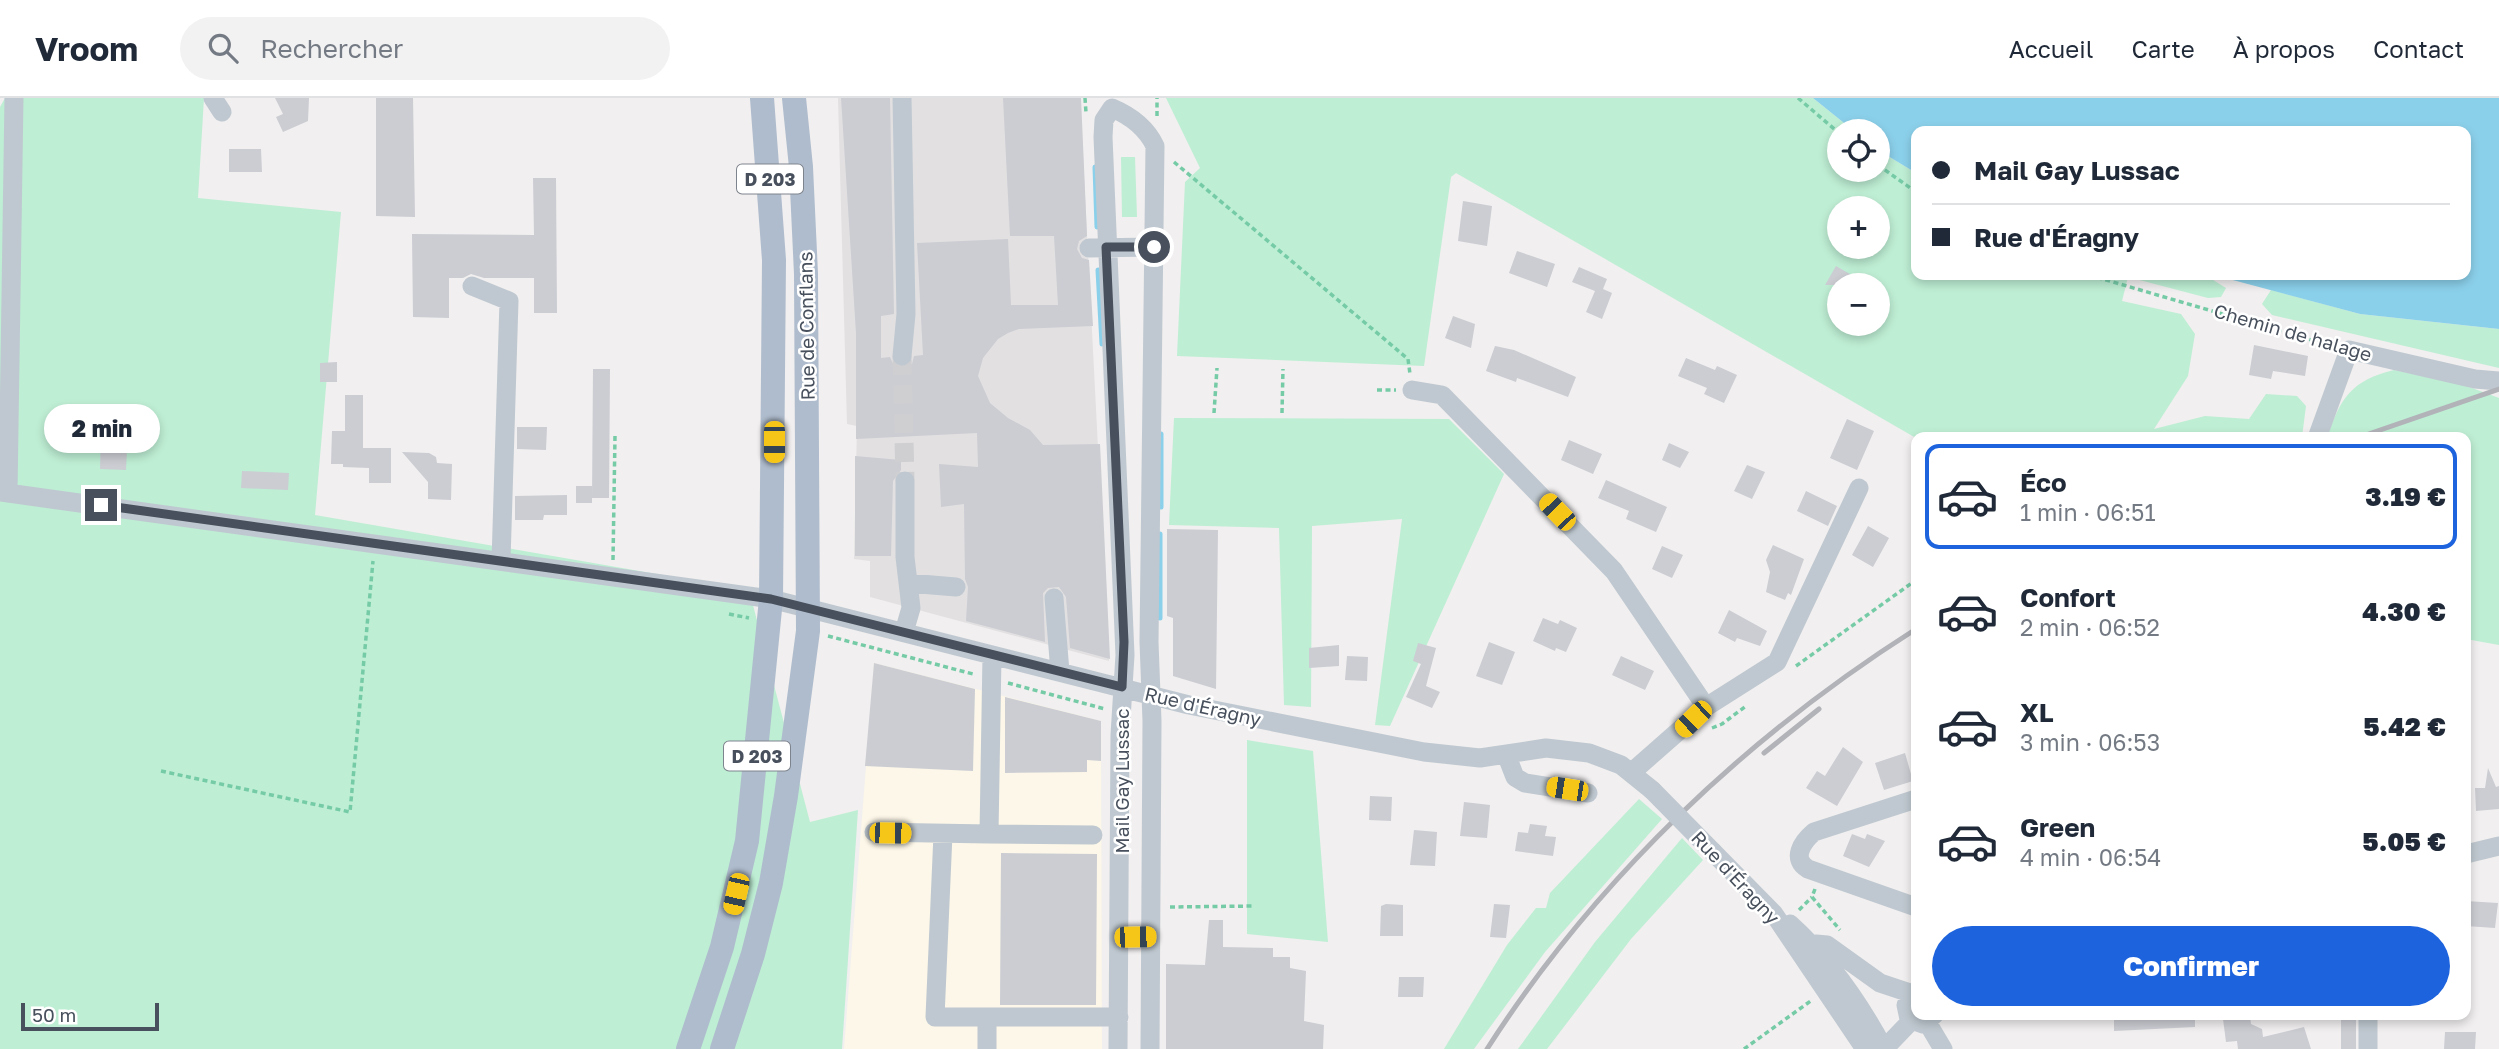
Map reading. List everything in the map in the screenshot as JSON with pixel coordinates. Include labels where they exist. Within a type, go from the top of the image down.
[{"type":"main road","name":"Rue de Conflans","points":[[688,1049],[722,947],[747,841],[771,599],[774,260],[762,98]]},
{"type":"main road","name":"Rue de Conflans","points":[[722,1049],[753,954],[773,871],[792,758],[809,607],[806,274],[802,179],[794,98]]},
{"type":"street","points":[[4,493],[14,98]]},
{"type":"street","points":[[902,98],[906,314],[902,356]]},
{"type":"street","name":"Mail Gay Lussac","points":[[1118,1049],[1124,642],[1097,248],[1104,120],[1108,103],[1128,114],[1149,133],[1155,146],[1150,1049]]},
{"type":"street","points":[[1097,248],[1154,247]]},
{"type":"street","points":[[472,286],[509,301],[501,561]]},
{"type":"street","points":[[2319,432],[2349,350]]},
{"type":"street","name":"Chemin de halage","points":[[2349,350],[2475,379],[2499,381]]},
{"type":"street","points":[[1412,390],[1442,395],[1614,571],[1706,706]]},
{"type":"street","points":[[904,632],[911,608],[905,481]]},
{"type":"street","points":[[1632,772],[1706,706],[1777,662],[1859,488]]},
{"type":"street","name":"Rue d'Éragny","points":[[4,493],[771,599],[1150,695],[1424,752],[1480,758],[1546,748],[1573,750],[1602,758],[1632,772],[1652,790],[1774,914],[1865,1049]]},
{"type":"street","points":[[908,583],[956,587]]},
{"type":"street","points":[[1054,598],[1060,672]]},
{"type":"street","points":[[989,834],[992,655]]},
{"type":"street","points":[[1506,754],[1515,777],[1525,783],[1588,793]]},
{"type":"street","points":[[1911,801],[1810,834],[1801,849],[1799,861],[1805,867],[1822,874],[1911,905]]},
{"type":"street","points":[[874,832],[1093,835]]},
{"type":"street","points":[[943,834],[935,1017],[1119,1017]]},
{"type":"street","points":[[2471,853],[2499,846]]},
{"type":"street","points":[[1774,914],[1811,943],[1843,981],[1884,1049]]},
{"type":"street","points":[[1120,938],[1150,937]]},
{"type":"street","points":[[1811,943],[1827,946],[1880,983],[1911,993]]},
{"type":"street","points":[[1911,1000],[1906,1005],[1906,1015],[1911,1016]]},
{"type":"street","points":[[1838,1009],[1846,1008],[1852,1013],[1875,1046],[1884,1049]]},
{"type":"street","points":[[987,1018],[987,1049]]},
{"type":"street","points":[[1884,1049],[1923,1020]]},
{"type":"street","points":[[1925,1020],[1943,1049]]},
{"type":"street","points":[[2368,1020],[2368,1049]]},
{"type":"path","points":[[1798,98],[1827,123]]},
{"type":"path","points":[[1169,158],[1408,359],[1412,390]]},
{"type":"path","points":[[1890,174],[1911,188]]},
{"type":"path","name":"Chemin de halage","points":[[2106,280],[2349,350]]},
{"type":"path","points":[[1214,413],[1217,369]]},
{"type":"path","points":[[1282,413],[1283,369]]},
{"type":"path","points":[[613,577],[615,436]]},
{"type":"path","points":[[161,771],[351,812],[374,543]]},
{"type":"path","points":[[1789,671],[1911,584]]},
{"type":"path","points":[[825,635],[1109,710]]},
{"type":"path","points":[[1680,731],[1695,732],[1722,724],[1748,704]]},
{"type":"path","points":[[1795,914],[1812,897],[1822,874]]},
{"type":"path","points":[[1812,897],[1843,934]]},
{"type":"path","points":[[1164,907],[1254,906]]},
{"type":"path","points":[[1744,1049],[1816,997]]},
{"type":"shaded area","points":[[838,98],[1080,98],[1109,661],[870,597],[870,561],[854,559],[857,426],[847,424]]},
{"type":"shaded area","points":[[874,663],[1101,721],[1102,1049],[844,1049]]},
{"type":"green space","points":[[5,98],[204,98],[198,198],[341,212],[315,515],[749,590],[810,822],[858,810],[842,1049],[0,1049],[0,107]]},
{"type":"green space","points":[[1166,98],[1813,98],[1839,119],[1827,119],[1827,182],[1890,182],[1890,157],[1911,170],[1911,280],[2127,280],[2122,301],[2181,314],[2195,334],[2188,376],[2154,429],[2205,416],[2249,419],[2266,394],[2297,396],[2306,406],[2303,432],[1911,432],[1911,435],[1456,173],[1451,177],[1424,366],[1177,356],[1185,182],[1200,168]]},
{"type":"green space","points":[[1121,157],[1135,157],[1137,217],[1122,217]]},
{"type":"green space","points":[[2139,280],[2213,280],[2226,288],[2221,297],[2208,298]]},
{"type":"green space","points":[[2271,290],[2360,314],[2499,329],[2499,368],[2272,315],[2262,304]]},
{"type":"green space","points":[[2394,370],[2464,385],[2499,398],[2499,645],[2471,640],[2471,432],[2329,432],[2337,412],[2350,393],[2358,385]]},
{"type":"green space","points":[[1174,418],[1449,419],[1504,474],[1390,726],[1375,725],[1402,519],[1312,526],[1311,707],[1284,705],[1279,528],[1169,525]]},
{"type":"green space","points":[[1247,740],[1313,751],[1328,942],[1247,934]]},
{"type":"green space","points":[[1639,799],[1662,819],[1545,952],[1474,1049],[1444,1049],[1507,945],[1536,908],[1546,908],[1550,893]]},
{"type":"green space","points":[[1682,838],[1703,860],[1631,939],[1547,1049],[1518,1049],[1595,942]]},
{"type":"water","points":[[1813,98],[2499,98],[2499,329],[2360,314],[2233,280],[2471,280],[2471,126],[1911,126],[1911,170],[1890,157],[1890,119],[1839,119]]},
{"type":"building","points":[[275,98],[309,98],[308,121],[283,132],[276,117],[283,114]]},
{"type":"building","points":[[376,98],[413,98],[415,217],[376,216]]},
{"type":"building","points":[[841,98],[890,98],[894,314],[881,316],[881,358],[890,357],[894,366],[902,368],[912,364],[914,356],[923,355],[917,243],[1008,239],[1011,305],[1058,305],[1054,236],[1010,236],[1003,98],[1081,98],[1087,236],[1079,241],[1077,249],[1082,258],[1089,260],[1093,326],[1019,329],[1008,333],[998,339],[983,358],[978,376],[990,403],[1008,418],[1030,430],[1043,445],[1100,444],[1110,659],[1070,648],[1066,597],[1059,587],[1048,588],[1043,593],[1045,642],[966,621],[968,587],[965,579],[964,504],[941,507],[939,464],[978,467],[977,433],[856,439],[856,333]]},
{"type":"building","points":[[229,149],[261,149],[262,172],[229,172]]},
{"type":"building","points":[[533,178],[556,178],[557,313],[534,313],[534,278],[484,278],[471,274],[463,278],[449,278],[449,318],[413,317],[412,234],[534,235]]},
{"type":"building","points":[[1463,201],[1492,206],[1487,246],[1458,241]]},
{"type":"building","points":[[1517,251],[1555,264],[1547,287],[1509,273]]},
{"type":"building","points":[[1836,266],[1848,273],[1832,273]]},
{"type":"building","points":[[1579,267],[1607,279],[1603,289],[1612,293],[1602,319],[1586,312],[1595,291],[1572,282]]},
{"type":"building","points":[[1453,316],[1475,324],[1471,348],[1445,338]]},
{"type":"building","points":[[2254,345],[2308,356],[2305,376],[2273,371],[2271,379],[2249,375]]},
{"type":"building","points":[[1495,346],[1514,350],[1576,377],[1568,397],[1517,378],[1516,382],[1486,371]]},
{"type":"building","points":[[1686,358],[1715,370],[1717,366],[1737,375],[1724,403],[1704,394],[1707,388],[1678,376]]},
{"type":"building","points":[[337,362],[337,382],[320,382],[320,363]]},
{"type":"building","points":[[593,369],[610,369],[609,498],[592,498]]},
{"type":"building","points":[[345,395],[363,395],[363,448],[391,448],[391,483],[369,483],[369,468],[331,464],[332,431],[345,431]]},
{"type":"building","points":[[1847,419],[1874,431],[1857,470],[1830,458]]},
{"type":"building","points":[[517,427],[547,427],[546,450],[517,449]]},
{"type":"building","points":[[101,430],[128,431],[126,470],[100,469]]},
{"type":"building","points":[[1569,440],[1602,454],[1593,474],[1561,460]]},
{"type":"building","points":[[1669,443],[1689,452],[1680,468],[1662,460]]},
{"type":"building","points":[[402,452],[429,453],[436,457],[437,463],[452,464],[451,500],[428,499],[428,482]]},
{"type":"building","points":[[855,456],[901,460],[901,470],[893,481],[891,556],[855,556]]},
{"type":"building","points":[[1747,465],[1765,472],[1752,499],[1734,491]]},
{"type":"building","points":[[242,471],[289,473],[288,490],[241,488]]},
{"type":"building","points":[[1606,480],[1667,507],[1656,532],[1626,519],[1629,511],[1598,498]]},
{"type":"building","points":[[576,486],[592,486],[592,503],[576,503]]},
{"type":"building","points":[[1806,491],[1837,506],[1828,526],[1797,511]]},
{"type":"building","points":[[567,495],[567,515],[544,515],[543,520],[515,520],[515,496]]},
{"type":"building","points":[[1868,526],[1889,538],[1873,567],[1852,555]]},
{"type":"building","points":[[1167,529],[1218,530],[1216,689],[1173,676],[1173,618],[1167,616]]},
{"type":"building","points":[[1773,545],[1804,559],[1791,595],[1788,593],[1785,600],[1766,592],[1770,572],[1766,560]]},
{"type":"building","points":[[1662,546],[1683,555],[1672,578],[1652,569]]},
{"type":"building","points":[[1729,610],[1767,631],[1760,646],[1737,638],[1735,642],[1718,633]]},
{"type":"building","points":[[1543,618],[1558,624],[1560,620],[1577,628],[1566,652],[1556,648],[1555,651],[1533,641]]},
{"type":"building","points":[[1489,642],[1515,652],[1502,685],[1476,676]]},
{"type":"building","points":[[1418,643],[1436,648],[1426,686],[1440,692],[1432,708],[1406,697],[1421,664],[1413,661]]},
{"type":"building","points":[[1339,645],[1339,666],[1309,668],[1309,648]]},
{"type":"building","points":[[1347,656],[1368,657],[1367,681],[1345,680]]},
{"type":"building","points":[[1621,656],[1654,671],[1645,690],[1612,675]]},
{"type":"building","points":[[874,663],[975,689],[973,771],[865,766]]},
{"type":"building","points":[[1005,697],[1101,721],[1101,761],[1087,760],[1087,772],[1005,773]]},
{"type":"building","points":[[1843,747],[1863,762],[1837,806],[1806,788],[1817,771],[1825,776]]},
{"type":"building","points":[[1905,753],[1911,782],[1884,790],[1875,763]]},
{"type":"building","points":[[2488,768],[2496,787],[2499,786],[2499,809],[2476,811],[2475,788],[2485,788]]},
{"type":"building","points":[[1370,796],[1392,797],[1391,821],[1369,820]]},
{"type":"building","points":[[1464,802],[1490,805],[1487,838],[1460,836]]},
{"type":"building","points":[[1530,824],[1547,826],[1545,836],[1556,837],[1553,856],[1515,851],[1518,832],[1528,833]]},
{"type":"building","points":[[1414,830],[1437,832],[1435,866],[1410,865]]},
{"type":"building","points":[[1852,834],[1865,839],[1867,834],[1885,841],[1869,867],[1843,856]]},
{"type":"building","points":[[1001,853],[1097,854],[1096,1005],[1000,1005]]},
{"type":"building","points":[[2471,901],[2498,903],[2495,928],[2471,926]]},
{"type":"building","points":[[1494,904],[1510,905],[1506,938],[1490,937]]},
{"type":"building","points":[[1403,905],[1403,936],[1380,936],[1381,906]]},
{"type":"building","points":[[1209,920],[1223,920],[1223,947],[1273,948],[1273,957],[1290,957],[1290,968],[1306,971],[1304,1021],[1324,1025],[1323,1049],[1166,1049],[1166,964],[1205,965]]},
{"type":"building","points":[[1399,977],[1424,977],[1423,997],[1398,997]]},
{"type":"building","points":[[2114,1020],[2195,1020],[2195,1027],[2114,1031]]},
{"type":"building","points":[[2223,1020],[2251,1020],[2251,1024],[2262,1029],[2263,1037],[2304,1027],[2311,1049],[2238,1049],[2237,1041],[2226,1042]]},
{"type":"building","points":[[2341,1020],[2356,1020],[2356,1049],[2341,1049]]},
{"type":"building","points":[[2445,1032],[2476,1032],[2475,1049],[2444,1049]]},
{"type":"waterway","points":[[1095,167],[1097,227]]},
{"type":"waterway","points":[[1098,270],[1102,344]]},
{"type":"waterway","points":[[1161,434],[1161,507]]},
{"type":"waterway","points":[[1160,534],[1160,618]]},
{"type":"tunnel","points":[[902,356],[905,481]]},
{"type":"railway","points":[[2374,432],[2499,389]]},
{"type":"railway","points":[[1487,1049],[1576,927],[1626,870],[1679,816],[1793,716],[1911,632]]},
{"type":"railway","points":[[1764,753],[1819,709]]},
{"type":"route","points":[[101,505],[771,599],[1122,687],[1125,654],[1106,247],[1154,247]]}]
